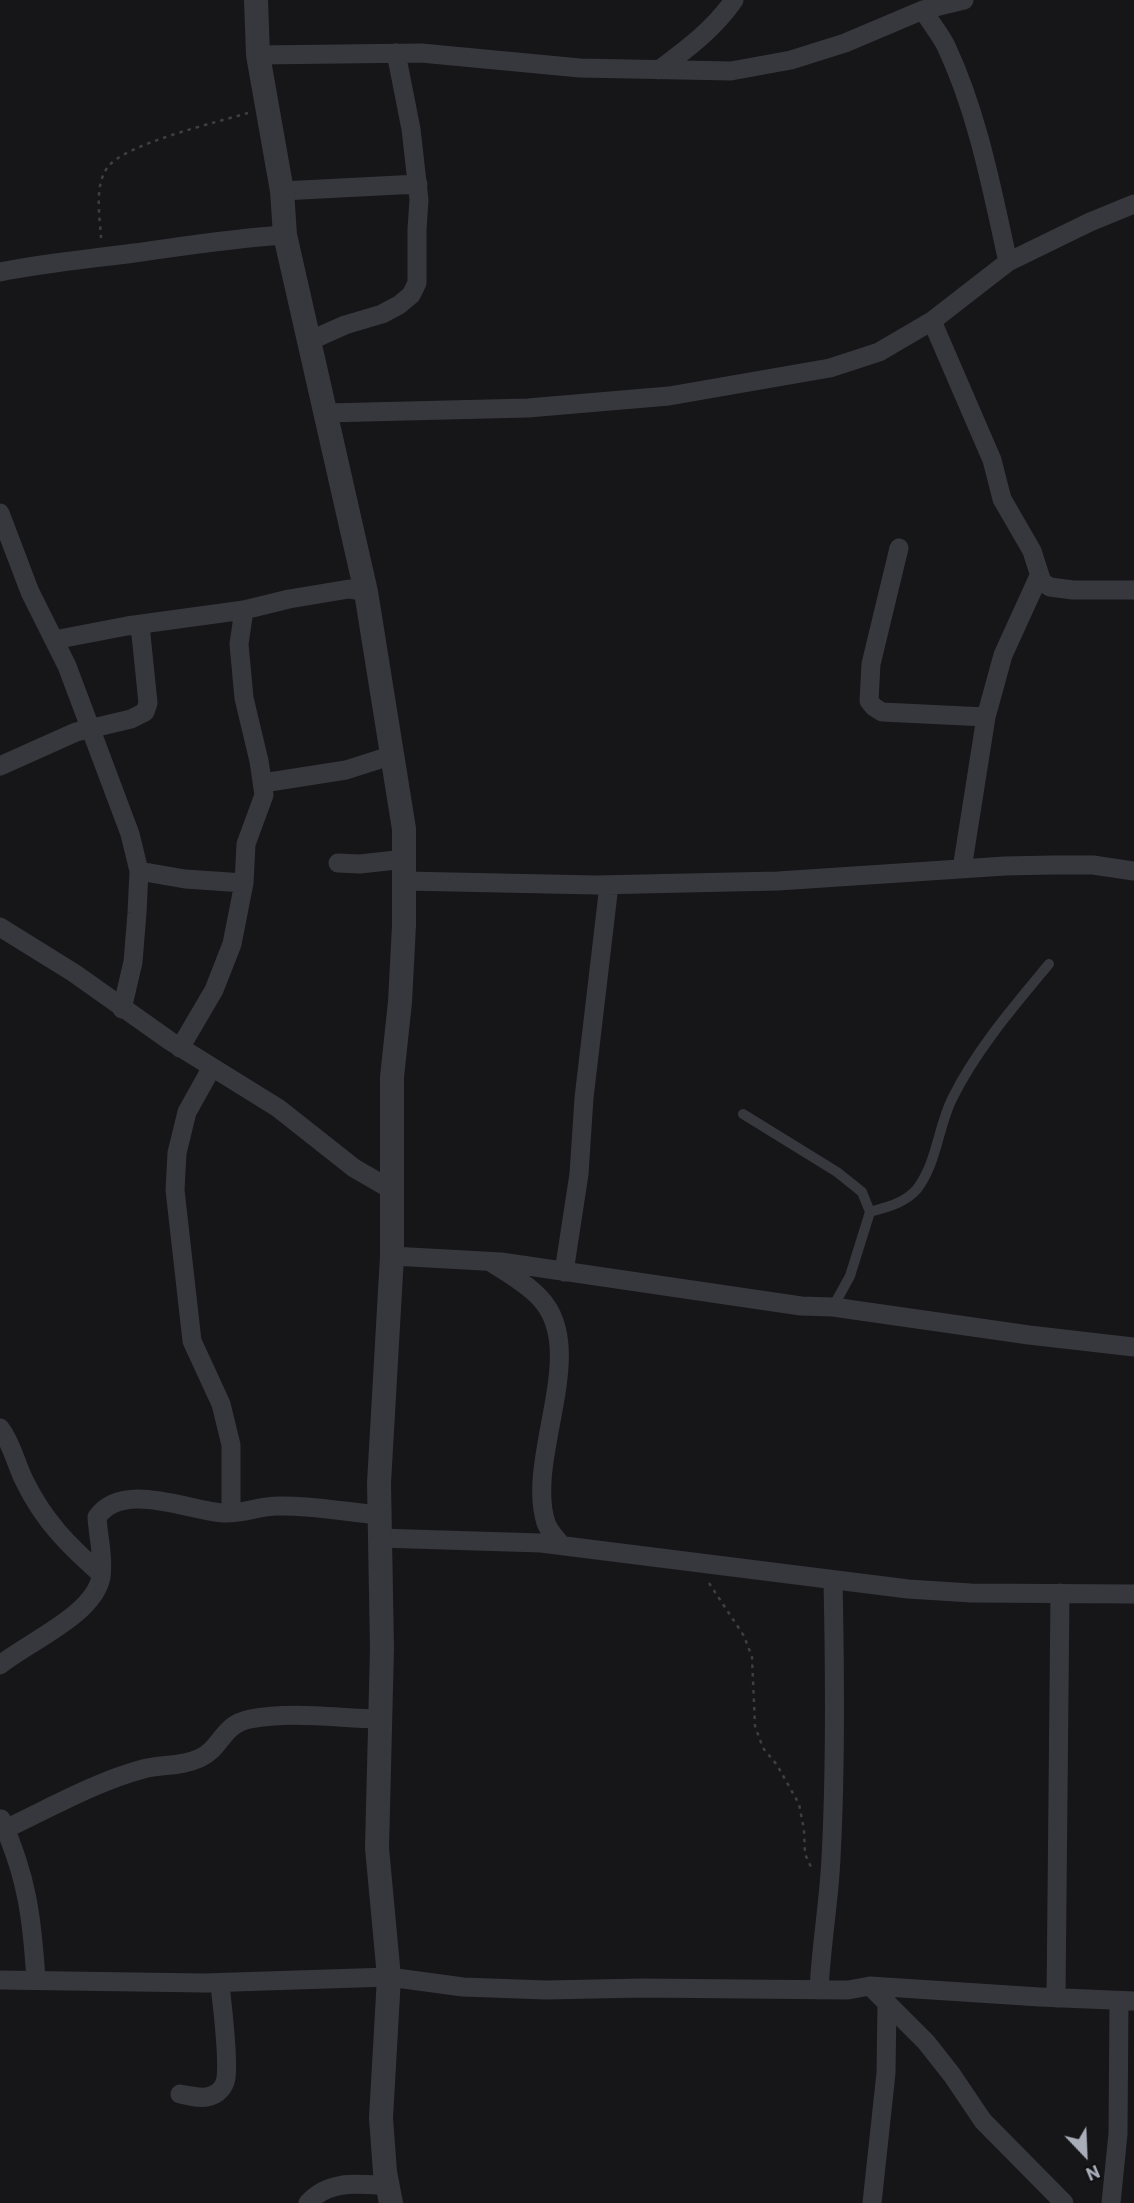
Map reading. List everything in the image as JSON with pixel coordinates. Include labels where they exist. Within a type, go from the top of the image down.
[{"type":"street","points":[[256,0],[258,55],[282,191],[285,235],[366,592],[404,829],[405,870],[400,1002],[392,1077],[392,1256],[379,1527],[382,1648],[378,1719],[377,1848],[389,1977],[381,2118],[389,2195],[358,2184],[335,2185],[315,2195],[308,2203]]},
{"type":"street","points":[[659,70],[695,43],[724,15],[734,0]]},
{"type":"street","points":[[258,55],[421,53],[580,68],[731,71],[791,60],[845,43],[923,10],[964,0]]},
{"type":"street","points":[[923,10],[945,45],[968,105],[985,163],[1008,262]]},
{"type":"street","points":[[309,341],[399,305],[411,295],[417,283],[418,184],[411,128],[396,53]]},
{"type":"street","points":[[282,191],[418,184]]},
{"type":"street","points":[[326,414],[528,408],[669,396],[830,368],[878,352],[932,321],[1008,262],[1134,204]]},
{"type":"street","points":[[0,272],[230,238],[285,235]]},
{"type":"street","points":[[932,321],[992,460],[1002,499],[1032,551],[1039,576],[1045,585],[1058,589],[1134,590]]},
{"type":"street","points":[[0,513],[30,592],[67,666],[130,834],[139,871],[133,962],[122,1009]]},
{"type":"street","points":[[899,548],[871,664],[869,701],[882,712],[986,717]]},
{"type":"street","points":[[962,869],[986,717],[1003,655],[1039,576]]},
{"type":"street","points":[[54,640],[244,610],[349,589],[366,592]]},
{"type":"street","points":[[180,1048],[214,990],[232,944],[244,883],[246,844],[261,805],[263,783],[251,737],[239,644],[244,610]]},
{"type":"street","points":[[0,766],[90,727],[131,719],[145,712],[148,703],[140,625]]},
{"type":"street","points":[[263,783],[346,770],[393,755]]},
{"type":"street","points":[[338,863],[608,885],[778,881],[1005,866],[1093,865],[1134,871]]},
{"type":"street","points":[[139,871],[244,883]]},
{"type":"street","points":[[564,1272],[579,1174],[584,1098],[608,885]]},
{"type":"street","points":[[3,935],[74,973],[211,1069],[278,1108],[354,1168],[392,1190]]},
{"type":"street","points":[[211,1069],[187,1112],[177,1153],[175,1190],[192,1341],[221,1404],[230,1446],[231,1512]]},
{"type":"street","points":[[392,1256],[490,1261],[787,1304],[833,1307],[1134,1347]]},
{"type":"street","points":[[490,1261],[540,1298],[556,1328],[558,1381],[548,1428],[541,1498],[547,1526],[561,1545]]},
{"type":"street","points":[[0,1428],[25,1483],[44,1513],[67,1544],[101,1574]]},
{"type":"street","points":[[0,1665],[16,1651],[73,1616],[90,1599],[101,1574],[102,1556],[97,1517],[103,1508],[118,1502],[140,1499],[224,1513],[278,1506],[379,1527],[467,1540],[561,1545],[908,1589],[1134,1594]]},
{"type":"street","points":[[818,1990],[831,1861],[835,1723],[833,1581]]},
{"type":"street","points":[[1056,1998],[1060,1593]]},
{"type":"street","points":[[36,1980],[29,1908],[18,1859],[2,1824],[122,1776],[146,1768],[185,1764],[202,1757],[212,1750],[227,1729],[248,1720],[268,1716],[378,1719]]},
{"type":"street","points":[[3,1976],[36,1980],[220,1983],[389,1977],[463,1987],[546,1990],[848,1990],[870,1986],[1126,2001],[1111,2203]]},
{"type":"street","points":[[180,2094],[201,2098],[211,2096],[221,2090],[226,2081],[220,1983]]},
{"type":"street","points":[[870,1986],[926,2042],[983,2120],[1064,2203]]},
{"type":"street","points":[[872,2203],[886,2073],[887,2004]]},
{"type":"lane","points":[[870,1212],[901,1202],[918,1187],[929,1165],[947,1108],[961,1081],[974,1059],[1049,964]]},
{"type":"lane","points":[[743,1114],[837,1172],[862,1192],[870,1212],[850,1276],[833,1307]]},
{"type":"path","points":[[101,255],[101,181],[107,168],[117,158],[173,134],[267,107]]},
{"type":"path","points":[[691,1561],[714,1589],[744,1636],[752,1657],[755,1727],[763,1748],[777,1765],[799,1804],[808,1864],[828,1883]]}]
